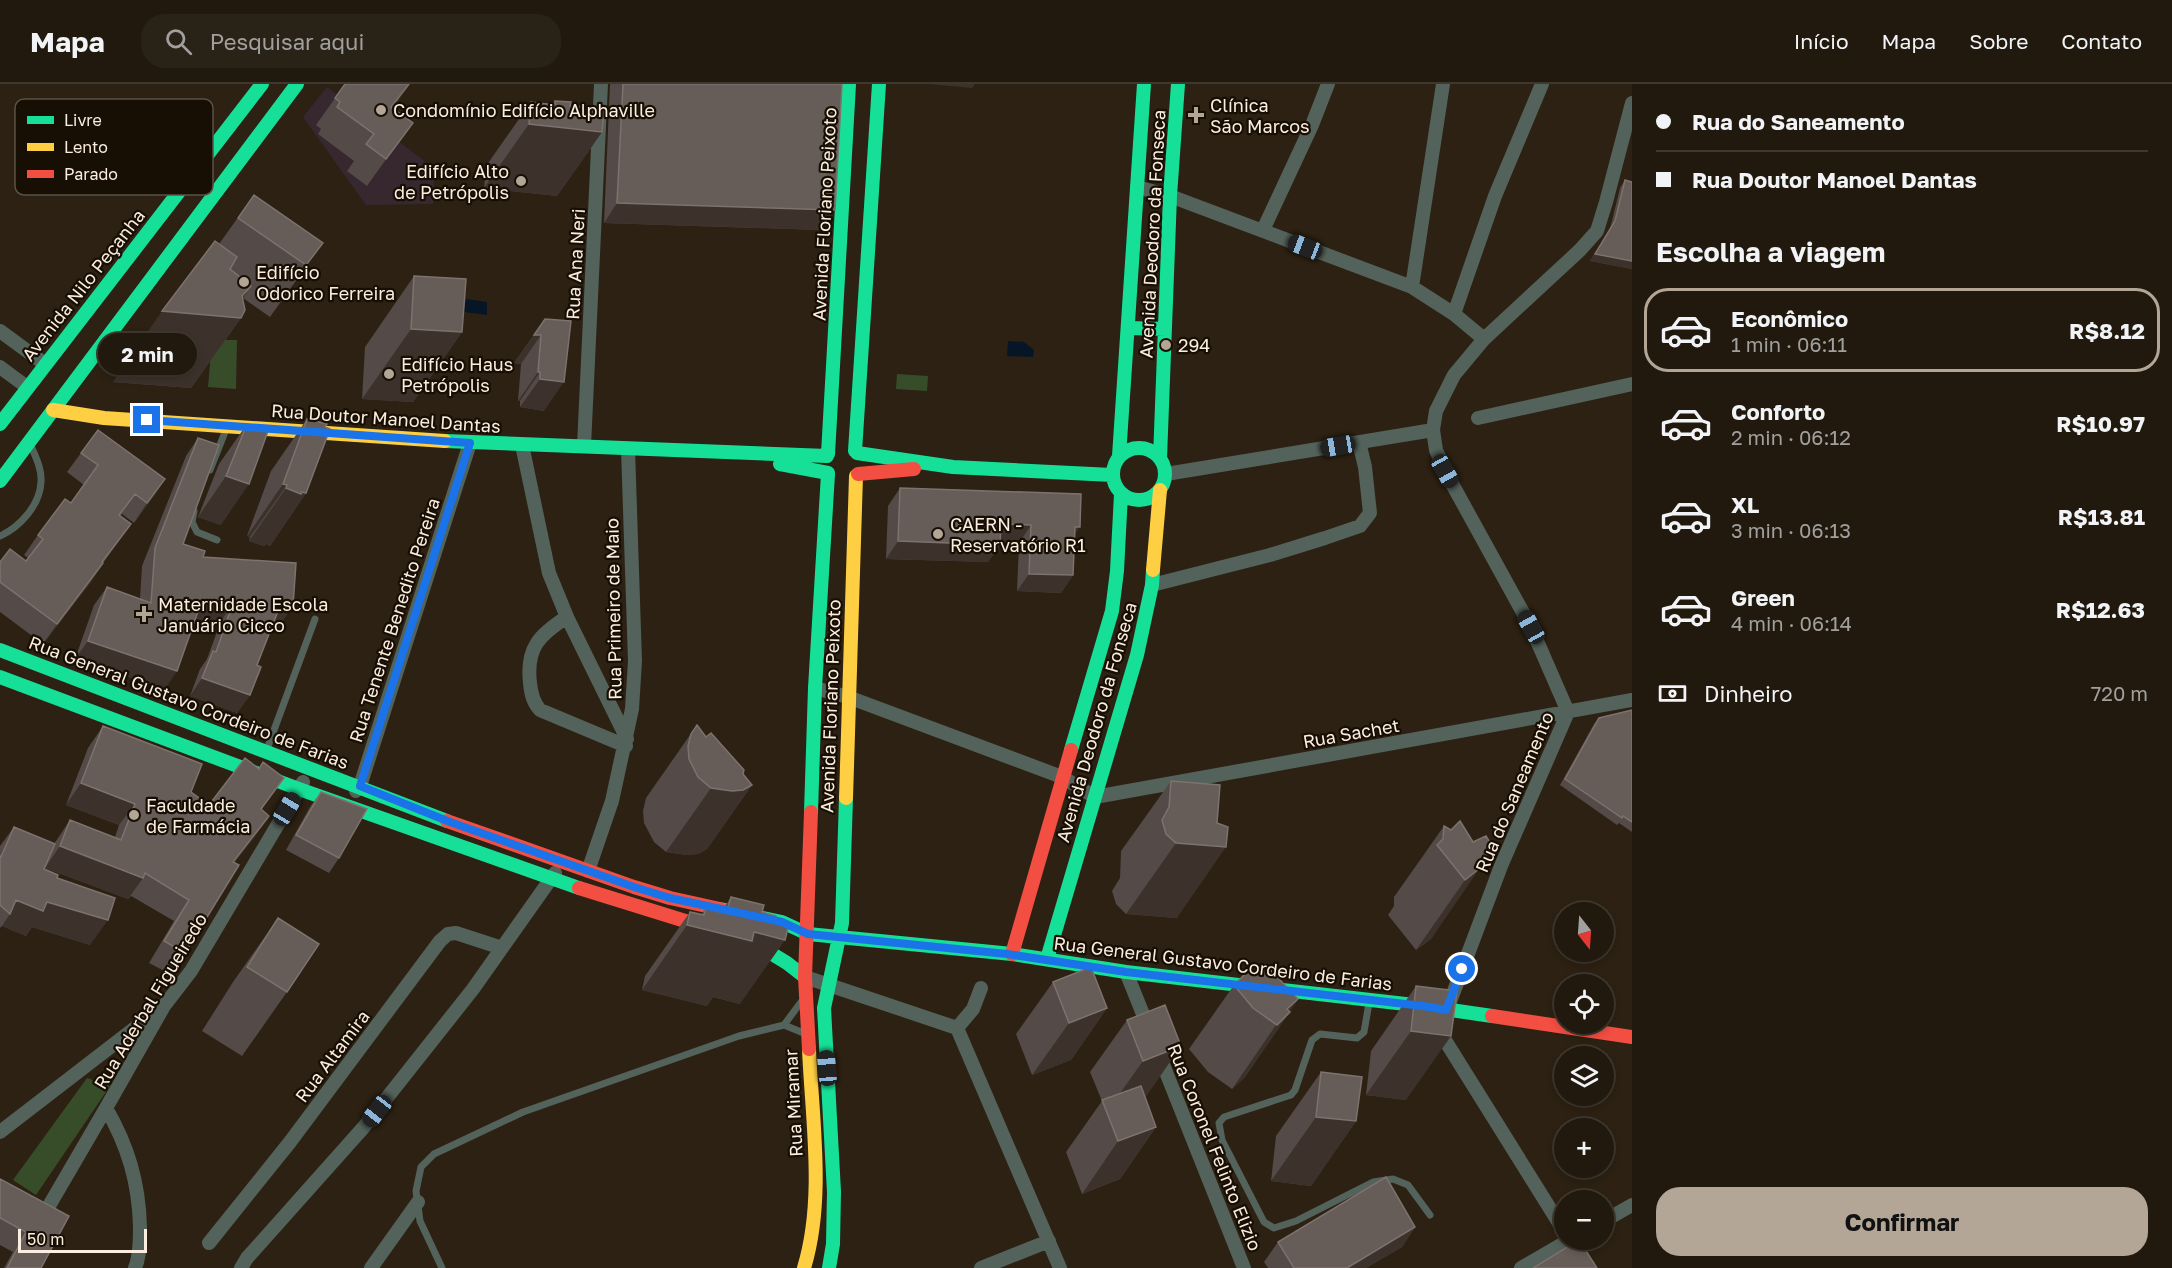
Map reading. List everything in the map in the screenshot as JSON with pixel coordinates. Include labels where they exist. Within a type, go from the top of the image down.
[{"type":"main road","name":"Avenida Nilo Peçanha","points":[[213,147],[262,84]]},
{"type":"main road","points":[[0,481],[297,84]]},
{"type":"main road","name":"Avenida Floriano Peixoto","points":[[828,455],[849,84]]},
{"type":"main road","points":[[857,475],[861,463],[856,452],[879,84]]},
{"type":"main road","name":"Avenida Deodoro da Fonseca","points":[[1119,456],[1144,84]]},
{"type":"main road","name":"Avenida Deodoro da Fonseca","points":[[1160,458],[1170,196],[1178,84]]},
{"type":"main road","name":"Avenida Nilo Peçanha","points":[[0,424],[175,195]]},
{"type":"main road","points":[[133,303],[123,304],[117,298],[116,287],[126,264],[149,229]]},
{"type":"main road","points":[[1128,327],[1165,329]]},
{"type":"main road","name":"Rua Doutor Manoel Dantas","points":[[53,410],[84,416],[470,443],[828,455]]},
{"type":"main road","points":[[953,466],[857,475],[842,481],[836,480],[826,468],[831,450],[846,446],[856,452],[953,466],[1112,475]]},
{"type":"main road","points":[[1136,448],[1145,448],[1160,458],[1166,474],[1160,490],[1154,496],[1137,501],[1121,494],[1112,475],[1119,456],[1136,448]]},
{"type":"main road","name":"Rua Doutor Manoel Dantas","points":[[718,452],[828,473]]},
{"type":"main road","name":"Avenida Floriano Peixoto","points":[[808,934],[815,688],[828,473]]},
{"type":"main road","name":"Avenida Floriano Peixoto","points":[[840,938],[857,475]]},
{"type":"main road","name":"Avenida Deodoro da Fonseca","points":[[1047,959],[1137,655],[1152,585],[1160,490]]},
{"type":"main road","name":"Avenida Deodoro da Fonseca","points":[[1012,954],[1112,611],[1117,571],[1121,494]]},
{"type":"main road","name":"Rua General Gustavo Cordeiro de Farias","points":[[0,650],[310,770],[360,786],[450,822],[561,862],[670,898],[782,922],[808,934],[1012,954],[1126,972],[1423,1006],[1632,1036]]},
{"type":"main road","name":"Rua General Gustavo Cordeiro de Farias","points":[[0,677],[299,789],[552,879],[739,938],[786,940],[808,934]]},
{"type":"main road","name":"Rua Miramar","points":[[804,1268],[811,1245],[816,1195],[805,977],[808,934]]},
{"type":"main road","points":[[739,938],[787,963],[805,977]]},
{"type":"main road","name":"Rua Miramar","points":[[829,1268],[833,1244],[834,1192],[824,1008],[840,938]]},
{"type":"street","name":"Rua Ana Neri","points":[[584,446],[601,84]]},
{"type":"street","points":[[1263,230],[1312,125],[1328,84]]},
{"type":"street","points":[[1412,287],[1443,84]]},
{"type":"street","points":[[1454,314],[1495,196],[1542,84]]},
{"type":"street","name":"Rua do Saneamento","points":[[1446,1010],[1501,866],[1568,712],[1531,627],[1445,471],[1436,450],[1433,430],[1436,411],[1454,375],[1484,339],[1580,250],[1597,231],[1632,103]]},
{"type":"street","points":[[1137,187],[1170,196],[1412,287],[1454,314],[1484,339]]},
{"type":"street","points":[[0,331],[45,364]]},
{"type":"street","points":[[0,367],[27,387]]},
{"type":"street","points":[[1478,418],[1632,384]]},
{"type":"street","points":[[1166,474],[1433,430]]},
{"type":"street","points":[[1152,585],[1270,555],[1360,526],[1370,513],[1365,467],[1359,442]]},
{"type":"street","name":"Rua Tenente Benedito Pereira","points":[[346,804],[360,786],[470,443]]},
{"type":"street","points":[[522,445],[549,573],[567,617],[626,742]]},
{"type":"street","name":"Rua Primeiro de Maio","points":[[588,871],[612,801],[632,709],[635,661],[628,449]]},
{"type":"street","points":[[567,617],[547,630],[533,648],[529,660],[529,675],[534,701],[540,710],[626,742]]},
{"type":"street","points":[[815,688],[848,697],[1062,777],[1095,797]]},
{"type":"street","name":"Rua Sachet","points":[[1095,797],[1632,700]]},
{"type":"street","name":"Rua Aderbal Figueiredo","points":[[135,1268],[140,1236],[135,1177],[127,1149],[106,1108],[164,1006],[191,971],[310,770]]},
{"type":"street","points":[[241,1268],[247,1258],[363,1128],[473,989],[552,879],[561,862]]},
{"type":"street","name":"Rua Altamira","points":[[209,1243],[290,1142],[440,941],[448,934],[456,933],[502,948]]},
{"type":"street","name":"Rua Coronel Felinto Elizio","points":[[1126,972],[1244,1268]]},
{"type":"street","points":[[805,977],[957,1028],[1060,1268]]},
{"type":"street","points":[[957,1028],[973,1009],[981,988]]},
{"type":"street","points":[[0,1132],[164,1006]]},
{"type":"street","points":[[1423,1006],[1554,1215]]},
{"type":"street","points":[[46,1211],[106,1108]]},
{"type":"street","points":[[370,1268],[418,1202]]},
{"type":"street","points":[[1614,1215],[1632,1205]]},
{"type":"street","points":[[981,1268],[1048,1241]]},
{"type":"street","points":[[1521,1268],[1556,1250]]},
{"type":"lane","points":[[208,476],[228,425]]},
{"type":"lane","points":[[0,536],[19,524],[28,514],[39,492],[40,472],[29,442]]},
{"type":"lane","points":[[196,506],[192,516],[194,528],[197,532],[217,540]]},
{"type":"lane","points":[[266,753],[315,620]]},
{"type":"lane","points":[[784,1025],[806,994]]},
{"type":"lane","points":[[1369,1000],[1362,1036],[1357,1038],[1315,1035],[1295,1090],[1291,1095],[1224,1117],[1219,1123],[1222,1140],[1264,1222],[1274,1228],[1296,1221],[1373,1182],[1393,1179],[1408,1185],[1430,1215]]},
{"type":"lane","points":[[442,1268],[420,1221],[416,1191],[421,1167],[434,1154],[524,1112],[739,1036],[784,1025],[807,1035]]},
{"type":"shaded area","points":[[327,87],[435,169],[433,204],[366,205],[303,117]]},
{"type":"green space","points":[[212,340],[237,340],[236,389],[208,387]]},
{"type":"green space","points":[[897,374],[928,376],[927,391],[896,389]]},
{"type":"green space","points":[[87,1078],[110,1086],[36,1195],[13,1180]]},
{"type":"water","points":[[466,299],[487,302],[487,315],[464,312]]},
{"type":"water","points":[[1008,341],[1024,342],[1034,350],[1033,357],[1007,356]]},
{"type":"building","points":[[345,84],[409,84],[391,107],[413,123],[386,159],[366,144],[374,134],[337,107],[340,102],[335,98]]},
{"type":"building","points":[[623,84],[842,84],[835,210],[617,203]]},
{"type":"building","points":[[555,101],[571,102],[570,106],[604,109],[602,132],[529,124],[531,102],[555,105]]},
{"type":"building","points":[[1625,180],[1632,182],[1632,261],[1595,254],[1615,221]]},
{"type":"building","points":[[254,195],[323,243],[306,265],[238,218]]},
{"type":"building","points":[[215,241],[237,257],[230,269],[251,286],[242,296],[245,310],[241,318],[162,311]]},
{"type":"building","points":[[414,276],[466,279],[462,332],[411,329]]},
{"type":"building","points":[[545,319],[571,321],[564,382],[540,379],[540,372],[538,372],[541,335],[534,335]]},
{"type":"building","points":[[307,419],[327,424],[325,427],[330,429],[306,493],[301,494],[286,488],[287,485],[283,484]]},
{"type":"building","points":[[247,424],[268,431],[249,484],[226,476]]},
{"type":"building","points":[[98,430],[165,479],[147,503],[135,494],[119,515],[131,524],[57,624],[0,582],[0,562],[10,549],[26,561],[43,539],[38,535],[65,499],[71,503],[98,465],[81,453]]},
{"type":"building","points":[[198,438],[219,445],[183,544],[205,551],[203,557],[296,563],[293,606],[280,606],[257,665],[261,667],[250,695],[202,678],[213,651],[216,652],[233,603],[202,600],[177,671],[88,641],[107,587],[151,603],[155,548]]},
{"type":"building","points":[[900,488],[1081,494],[1080,527],[1075,527],[1073,575],[1029,574],[1031,525],[1001,524],[1000,545],[898,541]]},
{"type":"building","points":[[1632,710],[1632,822],[1623,816],[1622,818],[1565,779],[1599,718]]},
{"type":"building","points":[[697,725],[706,737],[711,733],[744,770],[743,774],[752,785],[743,790],[732,791],[711,788],[698,777],[689,759],[688,746],[691,734]]},
{"type":"building","points":[[103,726],[202,764],[191,792],[209,805],[245,758],[259,769],[263,762],[284,778],[261,809],[269,816],[233,862],[239,865],[185,953],[164,941],[189,900],[145,873],[143,878],[60,846],[70,820],[121,840],[135,804],[81,783]]},
{"type":"building","points":[[1171,781],[1220,785],[1217,823],[1228,827],[1226,847],[1176,843],[1166,834],[1162,820],[1169,807]]},
{"type":"building","points":[[321,792],[367,809],[339,858],[296,835]]},
{"type":"building","points":[[1460,821],[1473,842],[1486,836],[1491,844],[1480,868],[1465,880],[1437,845],[1443,839],[1444,826],[1451,830]]},
{"type":"building","points":[[14,827],[55,844],[44,869],[58,875],[57,878],[115,898],[108,920],[47,902],[43,911],[16,900],[10,914],[0,905],[0,856]]},
{"type":"building","points":[[731,897],[764,905],[762,912],[776,916],[775,921],[789,924],[785,940],[754,932],[752,941],[687,925],[690,912],[704,915],[706,908],[720,912],[721,908],[727,910]]},
{"type":"building","points":[[278,918],[319,944],[287,992],[247,967]]},
{"type":"building","points":[[1265,964],[1298,999],[1287,1009],[1290,1012],[1277,1025],[1253,1008],[1234,985],[1249,970],[1254,975]]},
{"type":"building","points":[[1091,967],[1107,1008],[1069,1023],[1053,982]]},
{"type":"building","points":[[1416,986],[1457,991],[1451,1036],[1411,1031]]},
{"type":"building","points":[[1165,1005],[1181,1046],[1143,1061],[1127,1020]]},
{"type":"building","points":[[1321,1072],[1362,1077],[1356,1121],[1316,1117]]},
{"type":"building","points":[[1141,1086],[1156,1127],[1118,1141],[1102,1100]]},
{"type":"building","points":[[1386,1177],[1415,1227],[1347,1268],[1294,1268],[1278,1242]]},
{"type":"building","points":[[0,1179],[69,1216],[41,1268],[7,1268],[26,1232],[0,1218]]},
{"type":"building","points":[[1563,1250],[1585,1250],[1597,1268],[1533,1268]]},
{"type":"traffic: fast","points":[[213,148],[262,84]]},
{"type":"traffic: fast","points":[[0,481],[297,84]]},
{"type":"traffic: fast","points":[[828,454],[849,84]]},
{"type":"traffic: fast","points":[[855,451],[879,84]]},
{"type":"traffic: fast","points":[[1119,456],[1144,84]]},
{"type":"traffic: fast","points":[[1160,458],[1170,196],[1178,84]]},
{"type":"traffic: fast","points":[[0,424],[176,195]]},
{"type":"traffic: fast","points":[[1128,328],[1165,329]]},
{"type":"traffic: fast","points":[[445,441],[827,456]]},
{"type":"traffic: fast","points":[[1134,448],[1144,448],[1158,455],[1165,474],[1158,493],[1144,500],[1134,500],[1124,496],[1117,489],[1113,479],[1113,469],[1117,459],[1124,452],[1134,448]]},
{"type":"traffic: fast","points":[[857,453],[953,467],[1112,475]]},
{"type":"traffic: fast","points":[[780,464],[828,473]]},
{"type":"traffic: fast","points":[[811,812],[815,688],[828,474]]},
{"type":"traffic: fast","points":[[1071,750],[1112,611],[1117,571],[1121,494]]},
{"type":"traffic: fast","points":[[1047,959],[1137,655],[1153,570]]},
{"type":"traffic: fast","points":[[0,650],[447,821]]},
{"type":"traffic: fast","points":[[0,677],[299,789],[579,888]]},
{"type":"traffic: fast","points":[[829,1268],[833,1244],[834,1192],[824,1008],[842,923],[846,798]]},
{"type":"traffic: fast","points":[[720,909],[782,922],[808,934],[1012,954],[1126,972],[1492,1016]]},
{"type":"traffic: fast","points":[[751,941],[805,977]]},
{"type":"traffic: slow","points":[[53,410],[104,418],[445,441]]},
{"type":"traffic: slow","points":[[846,798],[856,476]]},
{"type":"traffic: slow","points":[[1153,570],[1160,490]]},
{"type":"traffic: slow","points":[[804,1268],[810,1242],[816,1187],[809,1049]]},
{"type":"traffic: jam","points":[[858,474],[914,469]]},
{"type":"traffic: jam","points":[[1012,954],[1071,750]]},
{"type":"traffic: jam","points":[[809,1049],[805,977],[811,812]]},
{"type":"traffic: jam","points":[[447,821],[634,887],[720,909]]},
{"type":"traffic: jam","points":[[579,888],[711,929]]},
{"type":"traffic: jam","points":[[1492,1016],[1632,1037]]},
{"type":"place","name":"Condomínio Edifício Alphaville","points":[[381,110]]},
{"type":"place","name":"Clínica São Marcos","points":[[1196,115]]},
{"type":"place","name":"Edifício Alto de Petrópolis","points":[[521,181]]},
{"type":"place","name":"Edifício Odorico Ferreira","points":[[244,282]]},
{"type":"place","name":"294","points":[[1166,345]]},
{"type":"place","name":"Edifício Haus Petrópolis","points":[[389,374]]},
{"type":"place","name":"CAERN - Reservatório R1","points":[[938,534]]},
{"type":"place","name":"Maternidade Escola Januário Cicco","points":[[144,614]]},
{"type":"place","name":"Faculdade de Farmácia","points":[[134,815]]},
{"type":"route","points":[[147,420],[470,443],[360,786],[450,822],[634,887],[670,898],[782,922],[808,934],[1007,954],[1126,972],[1446,1010],[1462,969]]}]
